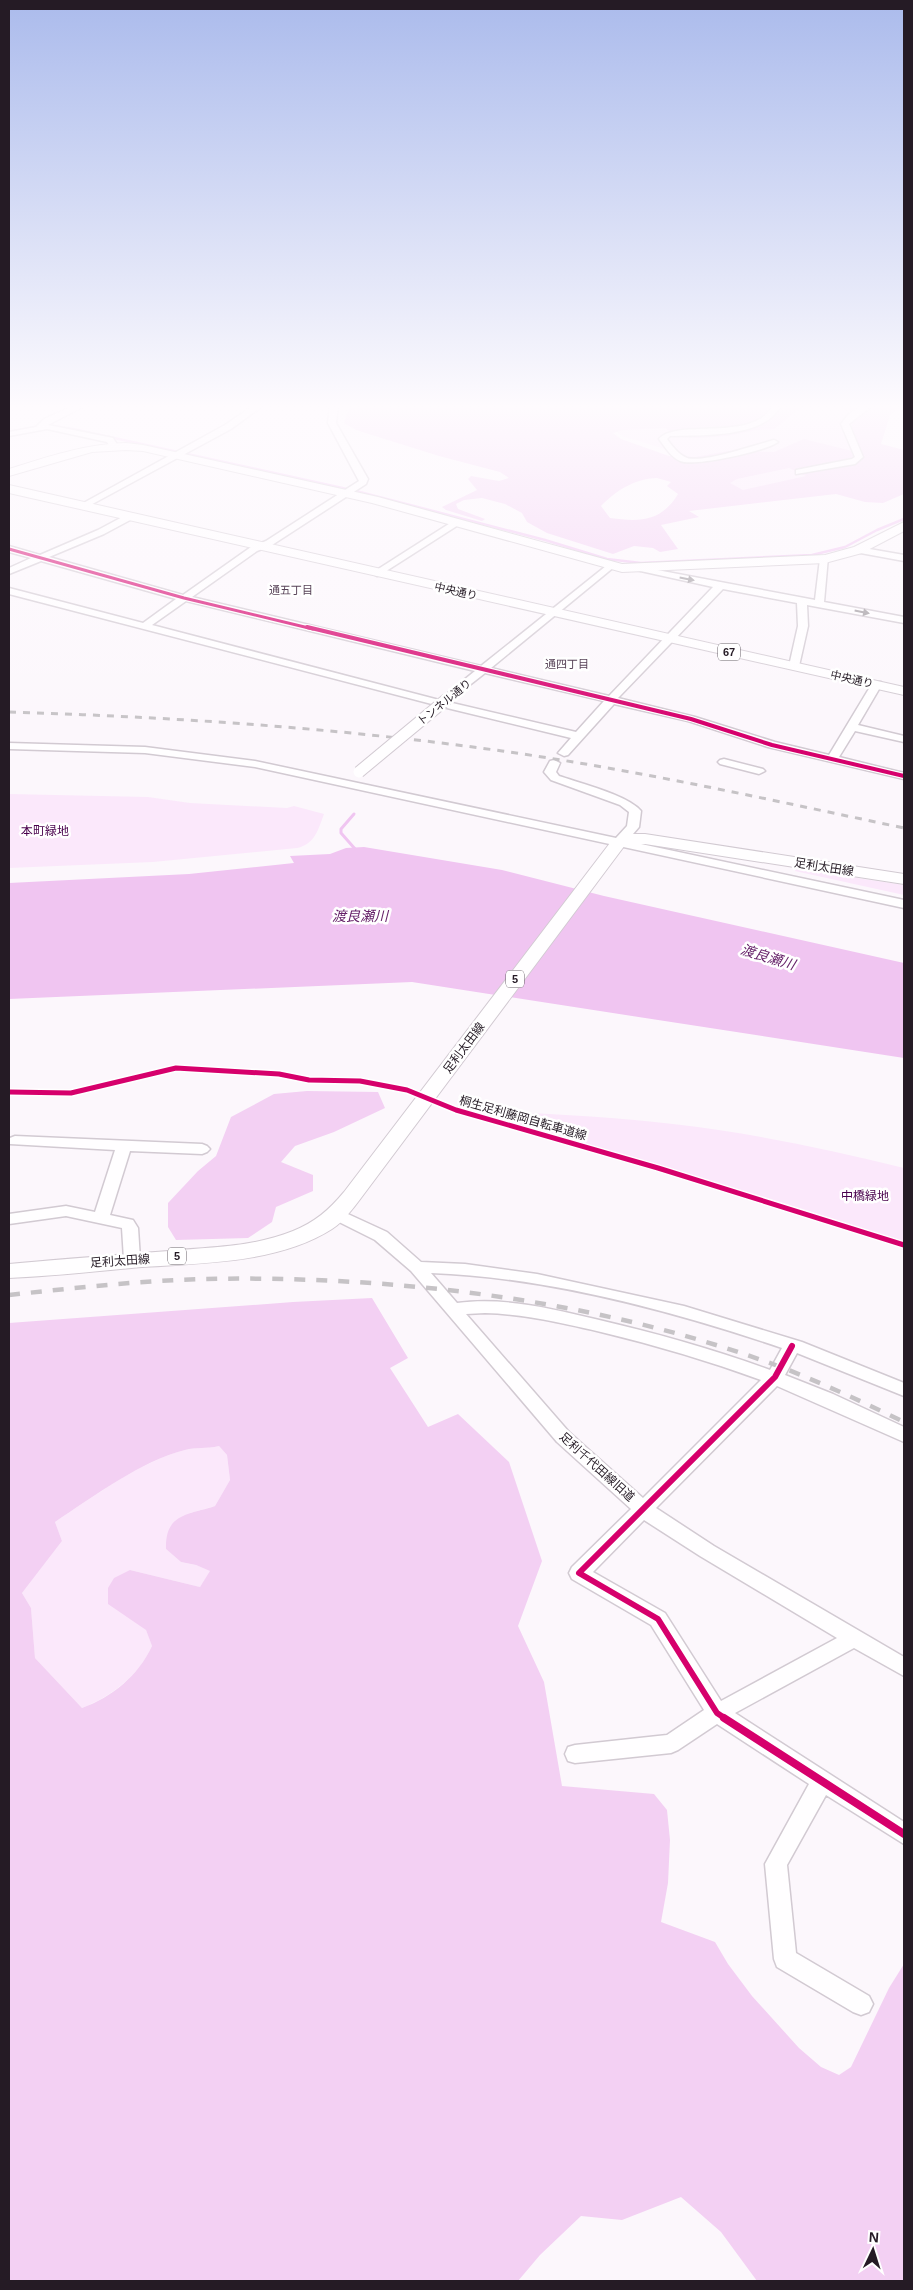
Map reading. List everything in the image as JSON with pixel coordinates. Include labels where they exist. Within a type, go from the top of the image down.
[{"type":"main road","name":"中央通り","points":[[108,512],[904,691]]},
{"type":"main road","points":[[419,512],[611,565],[639,568],[825,559],[858,550],[904,526]]},
{"type":"main road","name":"足利太田線","points":[[9,1271],[132,1259],[229,1253],[277,1244],[316,1228],[337,1214],[619,842],[631,839],[645,839],[904,879]]},
{"type":"street","points":[[143,627],[254,549],[262,546],[315,512]]},
{"type":"street","points":[[9,571],[101,532],[130,517]]},
{"type":"street","points":[[377,573],[458,522]]},
{"type":"street","points":[[9,549],[184,598],[481,672],[691,719],[772,745],[904,776]]},
{"type":"street","points":[[858,550],[904,558]]},
{"type":"street","points":[[819,604],[825,559]]},
{"type":"street","name":"トンネル通り","points":[[348,782],[611,565]]},
{"type":"street","points":[[639,568],[653,573],[904,620]]},
{"type":"street","points":[[564,753],[611,700],[720,586]]},
{"type":"street","points":[[9,591],[143,627],[578,736]]},
{"type":"street","points":[[794,666],[803,626],[802,601]]},
{"type":"street","points":[[833,758],[876,684]]},
{"type":"street","points":[[851,727],[904,739]]},
{"type":"street","points":[[9,746],[125,749],[185,754],[255,764],[348,782],[904,904]]},
{"type":"street","points":[[724,762],[759,771]]},
{"type":"street","points":[[554,763],[550,772],[551,776],[632,807],[636,813],[633,827],[619,842]]},
{"type":"street","points":[[15,1141],[202,1150]]},
{"type":"street","points":[[100,1219],[124,1147]]},
{"type":"street","points":[[9,1219],[66,1211],[127,1224],[130,1228],[132,1259]]},
{"type":"street","name":"足利千代田線旧道","points":[[337,1214],[381,1236],[417,1267],[563,1437],[644,1510],[715,1556],[904,1667]]},
{"type":"street","points":[[417,1267],[503,1274],[576,1287],[682,1310],[792,1346],[904,1390]]},
{"type":"street","points":[[452,1310],[487,1305],[557,1316],[698,1352],[774,1377],[904,1435]]},
{"type":"street","points":[[792,1346],[774,1377],[644,1510],[579,1573],[658,1619],[717,1713],[904,1834]]},
{"type":"street","points":[[575,1754],[671,1744],[717,1713],[855,1638]]},
{"type":"street","points":[[822,1781],[776,1864],[785,1959],[861,2004]]},
{"type":"green space","name":"本町緑地","points":[[9,794],[148,797],[190,803],[287,808],[294,806],[324,814],[318,831],[312,840],[297,848],[153,862],[9,868]]},
{"type":"green space","points":[[796,869],[904,885],[904,895],[795,871]]},
{"type":"green space","name":"中橋緑地","points":[[460,1108],[646,1121],[702,1128],[789,1142],[904,1168],[904,1248],[666,1174],[456,1113]]},
{"type":"green space","points":[[219,1446],[227,1455],[230,1480],[215,1506],[190,1513],[166,1549],[181,1562],[211,1571],[200,1587],[130,1570],[133,1619],[146,1630],[152,1646],[139,1667],[123,1684],[104,1697],[82,1708],[35,1658],[31,1608],[22,1593],[62,1541],[55,1522],[101,1491],[151,1462],[185,1450]]},
{"type":"shaded area","points":[[452,512],[466,512],[485,519],[482,521]]},
{"type":"shaded area","points":[[520,512],[605,512],[610,518],[640,520],[661,512],[690,512],[699,517],[661,525],[678,549],[660,552],[653,548],[634,546],[613,554],[547,533],[527,522]]},
{"type":"shaded area","points":[[307,1091],[378,1092],[385,1108],[334,1132],[295,1146],[281,1162],[313,1175],[313,1191],[276,1207],[272,1222],[248,1238],[176,1240],[168,1227],[168,1203],[198,1171],[216,1156],[231,1117],[274,1094]]},
{"type":"shaded area","points":[[372,1298],[408,1358],[390,1368],[428,1427],[458,1414],[509,1462],[542,1561],[518,1626],[544,1682],[562,1786],[654,1794],[667,1810],[670,1840],[668,1883],[661,1922],[715,1942],[728,1964],[752,1996],[799,2048],[821,2067],[839,2075],[851,2067],[889,1988],[904,1964],[904,2281],[757,2281],[721,2232],[681,2197],[622,2220],[581,2216],[540,2255],[518,2281],[9,2281],[9,1323]],"holes":[[[219,1446],[227,1455],[230,1480],[215,1506],[187,1514],[180,1518],[169,1529],[167,1537],[166,1549],[181,1562],[196,1565],[210,1571],[200,1587],[130,1570],[114,1578],[108,1588],[108,1604],[146,1630],[152,1646],[139,1667],[123,1684],[104,1698],[82,1708],[35,1658],[31,1608],[22,1593],[62,1541],[55,1522],[135,1471],[169,1455],[189,1449]]]},
{"type":"water","name":"渡良瀬川","points":[[364,847],[502,870],[604,896],[904,963],[904,1058],[412,982],[9,999],[9,883],[189,874],[294,863],[290,856],[330,854],[346,848]]},
{"type":"waterway","points":[[436,512],[545,540],[607,559],[641,563],[812,555],[845,547],[877,530],[904,519]]},
{"type":"waterway","points":[[354,814],[341,829],[341,833],[356,850]]},
{"type":"railway","points":[[9,712],[195,720],[441,743],[653,776],[904,828]]},
{"type":"railway","points":[[9,1295],[153,1281],[275,1279],[424,1288],[498,1297],[572,1309],[645,1325],[717,1345],[801,1375],[904,1422]]},
{"type":"cycle path","points":[[9,549],[184,598],[691,719],[772,745],[904,776]]},
{"type":"cycle path","name":"桐生足利藤岡自転車道線","points":[[9,1092],[71,1093],[176,1068],[279,1074],[309,1080],[360,1081],[407,1090],[456,1110],[658,1168],[904,1245]]},
{"type":"cycle path","points":[[792,1346],[775,1377],[579,1573],[658,1619],[717,1713],[904,1834]]},
{"type":"district","name":"通五丁目","points":[[291,590]]},
{"type":"district","name":"通四丁目","points":[[567,664]]}]
